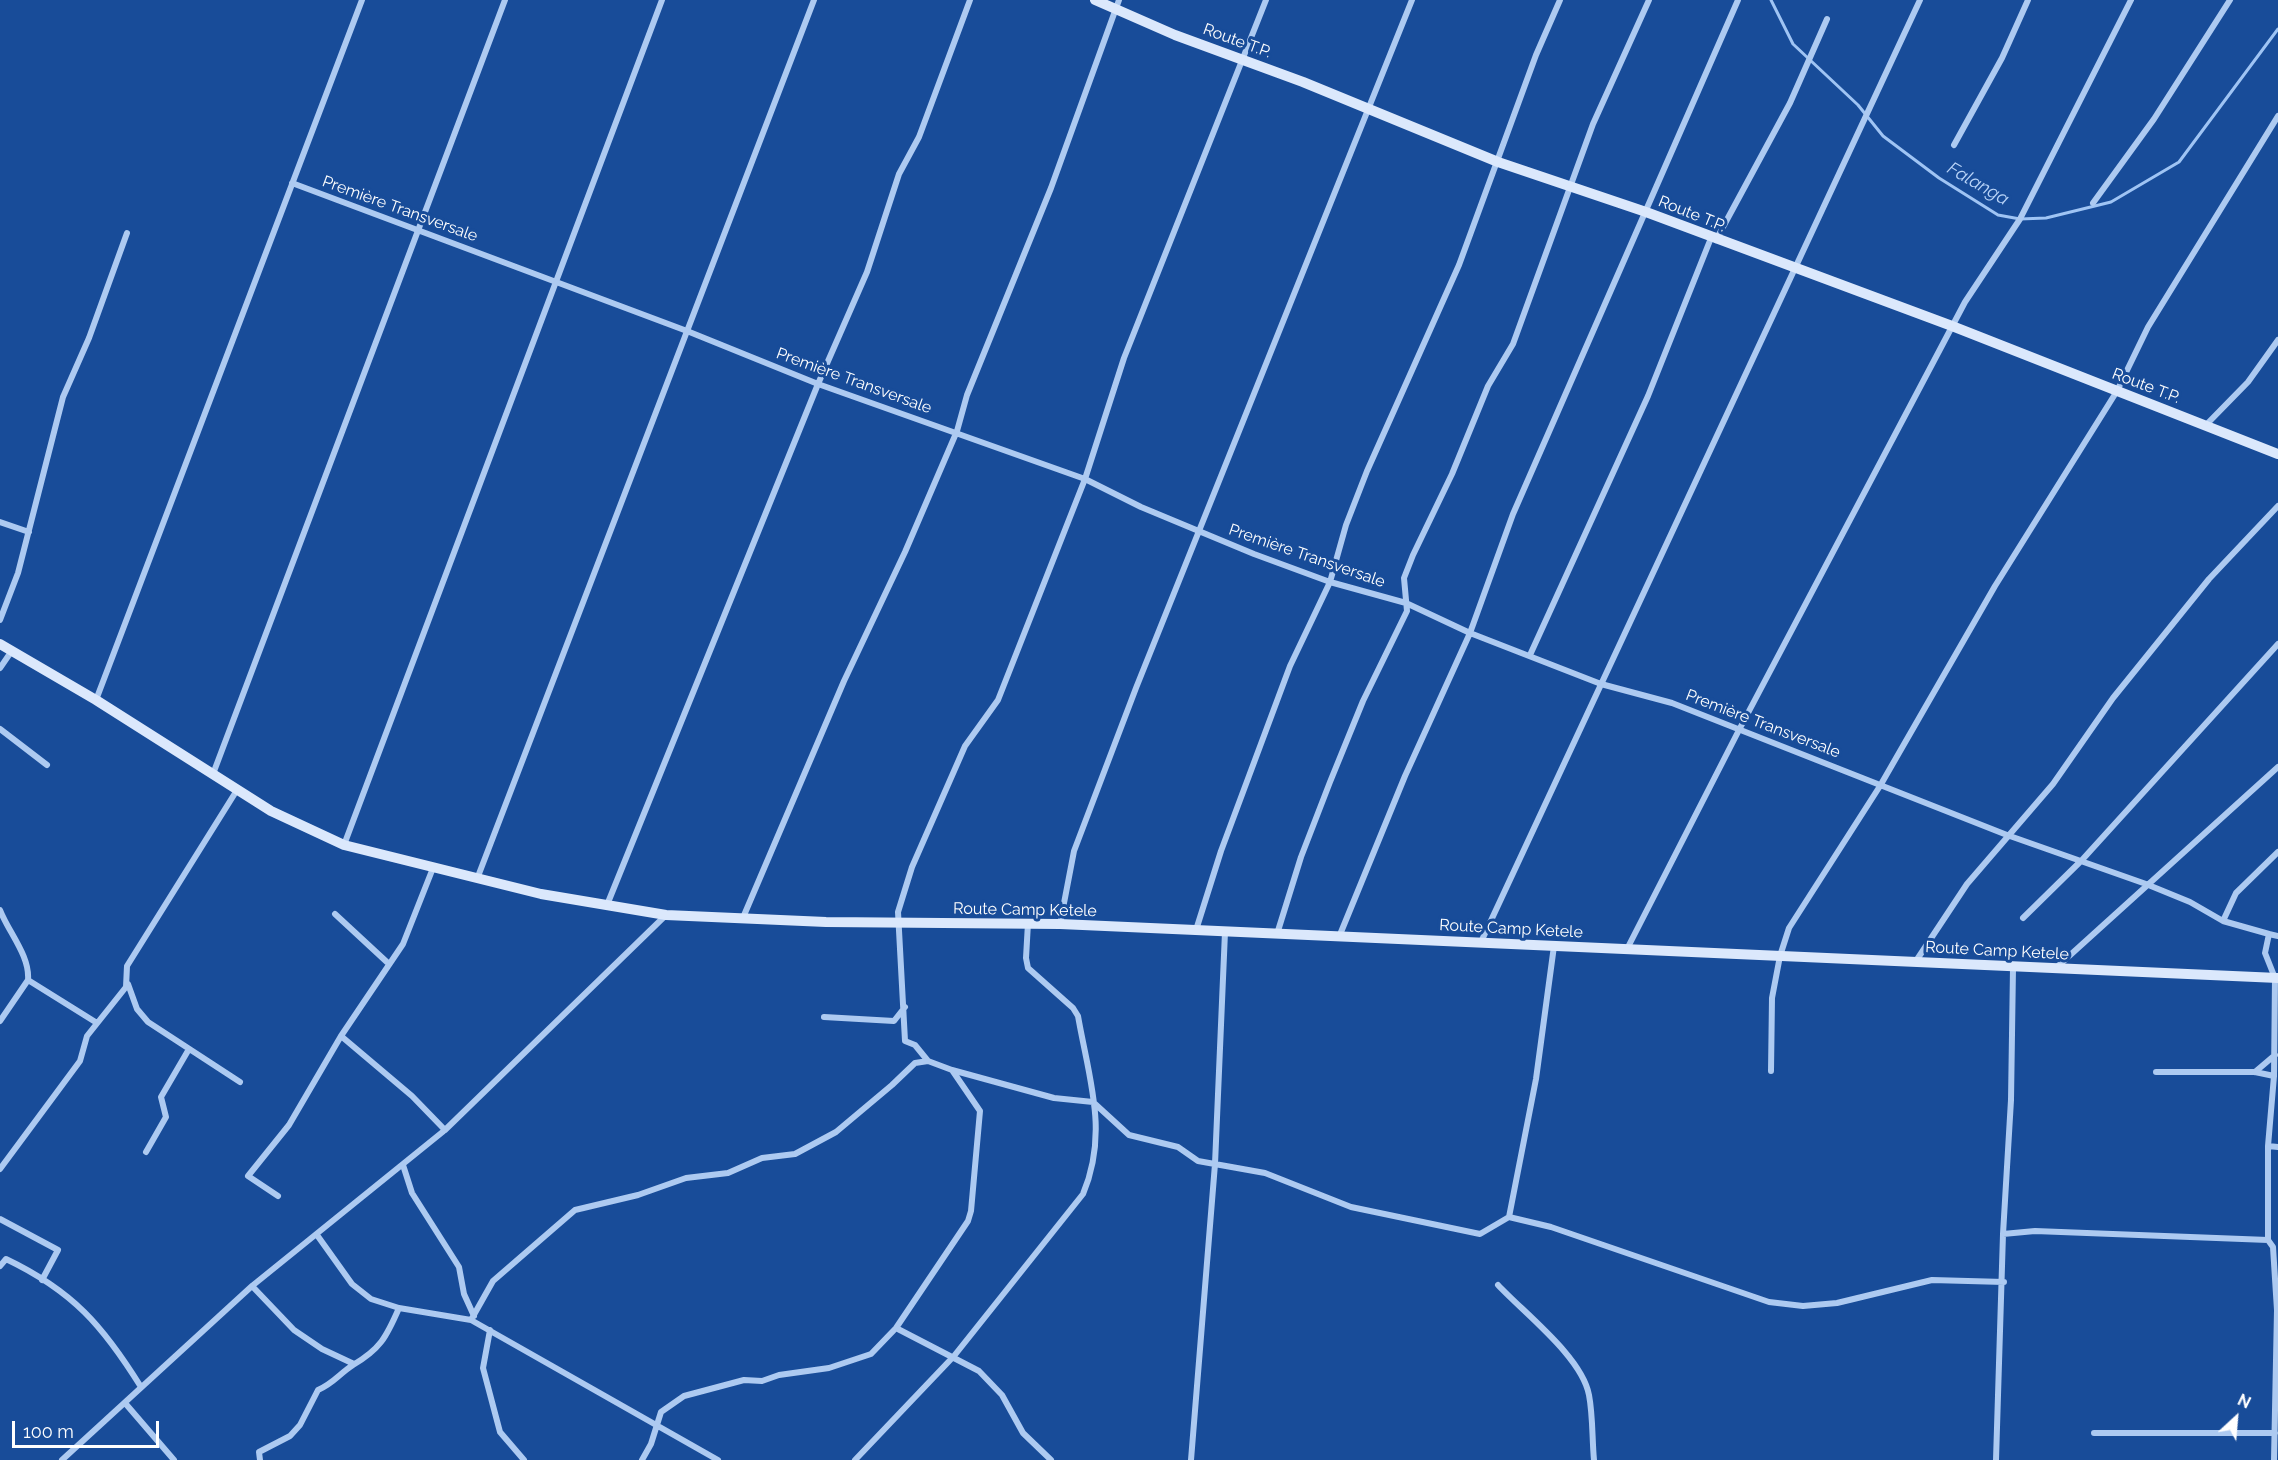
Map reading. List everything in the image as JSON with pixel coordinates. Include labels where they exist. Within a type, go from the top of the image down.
[{"type":"street","points":[[96,700],[362,0]]},
{"type":"street","points":[[213,774],[505,0]]},
{"type":"street","points":[[344,845],[662,0]]},
{"type":"street","points":[[477,880],[814,0]]},
{"type":"street","points":[[607,905],[818,384],[867,272],[898,174],[919,137],[970,0]]},
{"type":"street","name":"Route T.P.","points":[[1095,0],[1117,4],[1175,34],[1498,162],[1646,212],[1952,326],[2278,454]]},
{"type":"street","points":[[928,1061],[915,1045],[905,1041],[905,1006],[898,912],[912,867],[941,807],[965,746],[998,700],[1085,479],[1124,358],[1266,0]]},
{"type":"street","points":[[1060,924],[1074,851],[1198,530],[1412,0]]},
{"type":"street","points":[[1196,931],[1221,851],[1290,666],[1330,582],[1346,525],[1367,471],[1459,265],[1536,54],[1560,0]]},
{"type":"street","points":[[1277,934],[1301,857],[1363,701],[1407,611],[1404,578],[1413,555],[1452,474],[1488,386],[1513,344],[1593,124],[1649,0]]},
{"type":"street","points":[[1339,937],[1405,776],[1470,633],[1513,514],[1738,0]]},
{"type":"street","points":[[1481,942],[1862,129],[1920,0]]},
{"type":"street","points":[[1954,145],[2002,58],[2028,0]]},
{"type":"street","points":[[1627,950],[1739,730],[1952,326],[1965,302],[2020,219],[2131,0]]},
{"type":"street","points":[[2093,203],[2154,118],[2230,0]]},
{"type":"street","points":[[742,920],[844,681],[905,552],[957,431],[967,395],[986,345],[999,322],[1058,169],[1117,4]]},
{"type":"street","points":[[1530,655],[1648,396],[1714,239],[1790,103],[1827,19]]},
{"type":"street","points":[[1771,1071],[1772,998],[1780,956],[1789,928],[1880,786],[1995,586],[2117,391],[2148,327],[2278,116]]},
{"type":"street","name":"Première Transversale","points":[[292,183],[687,332],[818,384],[957,431],[1008,453],[1085,479],[1141,507],[1330,582],[1406,603],[1470,633],[1601,684],[1672,703],[2007,835],[2146,884],[2190,902],[2223,921],[2278,936]]},
{"type":"street","points":[[0,620],[29,532],[63,397],[89,338],[127,233]]},
{"type":"street","points":[[2205,426],[2248,382],[2278,340]]},
{"type":"street","points":[[1916,961],[1967,884],[2053,784],[2113,698],[2209,579],[2278,506]]},
{"type":"street","points":[[0,522],[29,532]]},
{"type":"street","name":"Route Camp Ketele","points":[[0,644],[96,700],[271,811],[344,845],[477,880],[666,915],[742,920],[1060,924],[1916,961],[2054,970],[2277,978]]},
{"type":"street","points":[[2023,918],[2082,860],[2278,644]]},
{"type":"street","points":[[0,668],[11,652]]},
{"type":"street","points":[[0,729],[47,765]]},
{"type":"street","points":[[2054,970],[2146,884],[2238,806],[2278,767]]},
{"type":"street","points":[[237,790],[127,966],[128,983],[137,1009],[148,1023],[240,1082]]},
{"type":"street","points":[[2223,921],[2236,893],[2278,852]]},
{"type":"street","points":[[278,1196],[248,1176],[289,1125],[341,1036],[403,944],[416,919],[434,868]]},
{"type":"street","points":[[0,910],[8,930],[24,957],[28,980],[0,1021]]},
{"type":"street","points":[[335,914],[389,964]]},
{"type":"street","points":[[62,1460],[252,1286],[317,1236],[445,1130],[666,915]]},
{"type":"street","points":[[855,1460],[954,1356],[1083,1194],[1096,1152],[1098,1126],[1078,1016],[1073,1008],[1028,968],[1026,958],[1028,923]]},
{"type":"street","points":[[1191,1460],[1215,1164],[1225,932]]},
{"type":"street","points":[[2269,934],[2265,953],[2277,978],[2274,1076],[2268,1146],[2268,1240],[2273,1248],[2276,1267],[2278,1310],[2274,1460]]},
{"type":"street","points":[[1509,1217],[1536,1079],[1554,946]]},
{"type":"street","points":[[1996,1460],[2004,1282],[2003,1234],[2011,1100],[2013,968]]},
{"type":"street","points":[[28,980],[98,1023]]},
{"type":"street","points":[[0,1169],[80,1061],[83,1042],[128,983]]},
{"type":"street","points":[[824,1017],[894,1021],[905,1006]]},
{"type":"street","points":[[341,1036],[412,1096],[445,1130]]},
{"type":"street","points":[[146,1152],[166,1117],[161,1097],[189,1049]]},
{"type":"street","points":[[2254,1072],[2275,1055]]},
{"type":"street","points":[[472,1318],[493,1281],[575,1210],[638,1195],[686,1178],[728,1173],[762,1158],[795,1154],[836,1132],[915,1063],[928,1061],[952,1070],[1053,1098],[1093,1102],[1132,1137],[1178,1147],[1198,1161],[1265,1173],[1351,1207],[1480,1234],[1509,1217],[1551,1227],[1768,1302],[1803,1306],[1837,1303],[1932,1280],[2004,1282]]},
{"type":"street","points":[[642,1460],[654,1436],[655,1424],[664,1407],[684,1396],[744,1380],[762,1381],[779,1375],[829,1368],[864,1358],[878,1349],[896,1328],[963,1229],[971,1211],[980,1111],[952,1070]]},
{"type":"street","points":[[2156,1072],[2254,1072],[2274,1076]]},
{"type":"street","points":[[2268,1146],[2278,1147]]},
{"type":"street","points":[[404,1165],[412,1193],[459,1267],[472,1318]]},
{"type":"street","points":[[0,1219],[58,1250],[42,1280]]},
{"type":"street","points":[[2003,1234],[2035,1231],[2268,1240]]},
{"type":"street","points":[[317,1236],[360,1292],[399,1308],[472,1318],[718,1460]]},
{"type":"street","points":[[0,1266],[6,1259],[78,1303],[112,1341],[141,1387]]},
{"type":"street","points":[[1498,1285],[1525,1314],[1569,1353],[1583,1377],[1589,1394],[1594,1460]]},
{"type":"street","points":[[252,1286],[294,1330],[322,1349],[354,1364]]},
{"type":"street","points":[[261,1460],[259,1452],[290,1436],[300,1425],[318,1390],[333,1384],[354,1364],[360,1363],[381,1346],[399,1308]]},
{"type":"street","points":[[896,1328],[954,1356],[991,1382],[1002,1395],[1023,1433],[1051,1460]]},
{"type":"street","points":[[490,1330],[483,1368],[500,1432],[524,1460]]},
{"type":"street","points":[[124,1403],[174,1460]]},
{"type":"street","points":[[2094,1433],[2275,1433]]},
{"type":"waterway","name":"Falanga","points":[[1771,0],[1793,44],[1858,105],[1883,136],[1939,178],[1998,215],[2020,219],[2046,218],[2111,202],[2179,162],[2278,29]]}]
